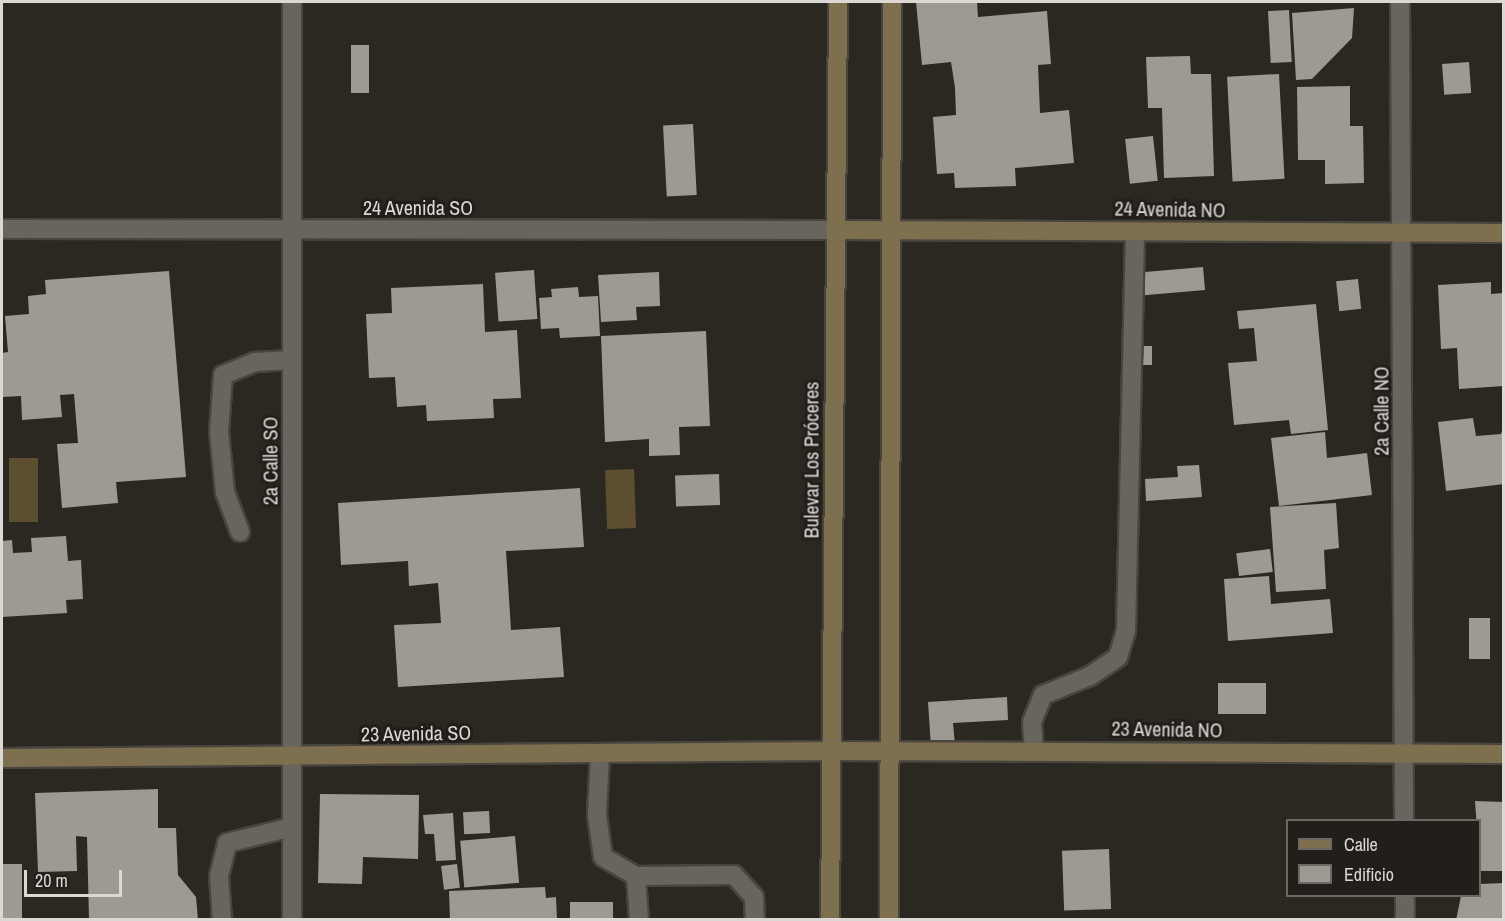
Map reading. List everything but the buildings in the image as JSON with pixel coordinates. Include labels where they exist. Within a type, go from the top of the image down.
[{"type":"street","name":"2a Calle SO","points":[[292,2],[292,920]]},
{"type":"street","name":"Bulevar Los Próceres","points":[[830,920],[838,2]]},
{"type":"street","points":[[890,920],[892,2]]},
{"type":"street","name":"2a Calle NO","points":[[1401,2],[1404,819]]},
{"type":"street","name":"24 Avenida NO","points":[[835,230],[892,228],[1403,235],[1503,233]]},
{"type":"street","name":"24 Avenida SO","points":[[2,229],[835,230]]},
{"type":"street","points":[[1034,750],[1032,722],[1043,694],[1089,676],[1118,657],[1126,631],[1135,231]]},
{"type":"street","points":[[240,532],[225,492],[219,432],[223,375],[255,362],[292,360]]},
{"type":"street","name":"23 Avenida NO","points":[[831,751],[892,753],[1034,750],[1503,754]]},
{"type":"street","name":"23 Avenida SO","points":[[2,758],[831,751]]},
{"type":"street","points":[[600,753],[597,815],[603,857],[636,876],[734,874],[754,897],[755,920]]},
{"type":"street","points":[[222,920],[219,876],[227,843],[292,827]]},
{"type":"street","points":[[636,876],[639,920]]},
{"type":"street","points":[[1404,897],[1405,920]]},
{"type":"shaded area","points":[[9,458],[38,458],[38,522],[9,522]]},
{"type":"shaded area","points":[[634,469],[636,528],[607,529],[605,470]]}]
